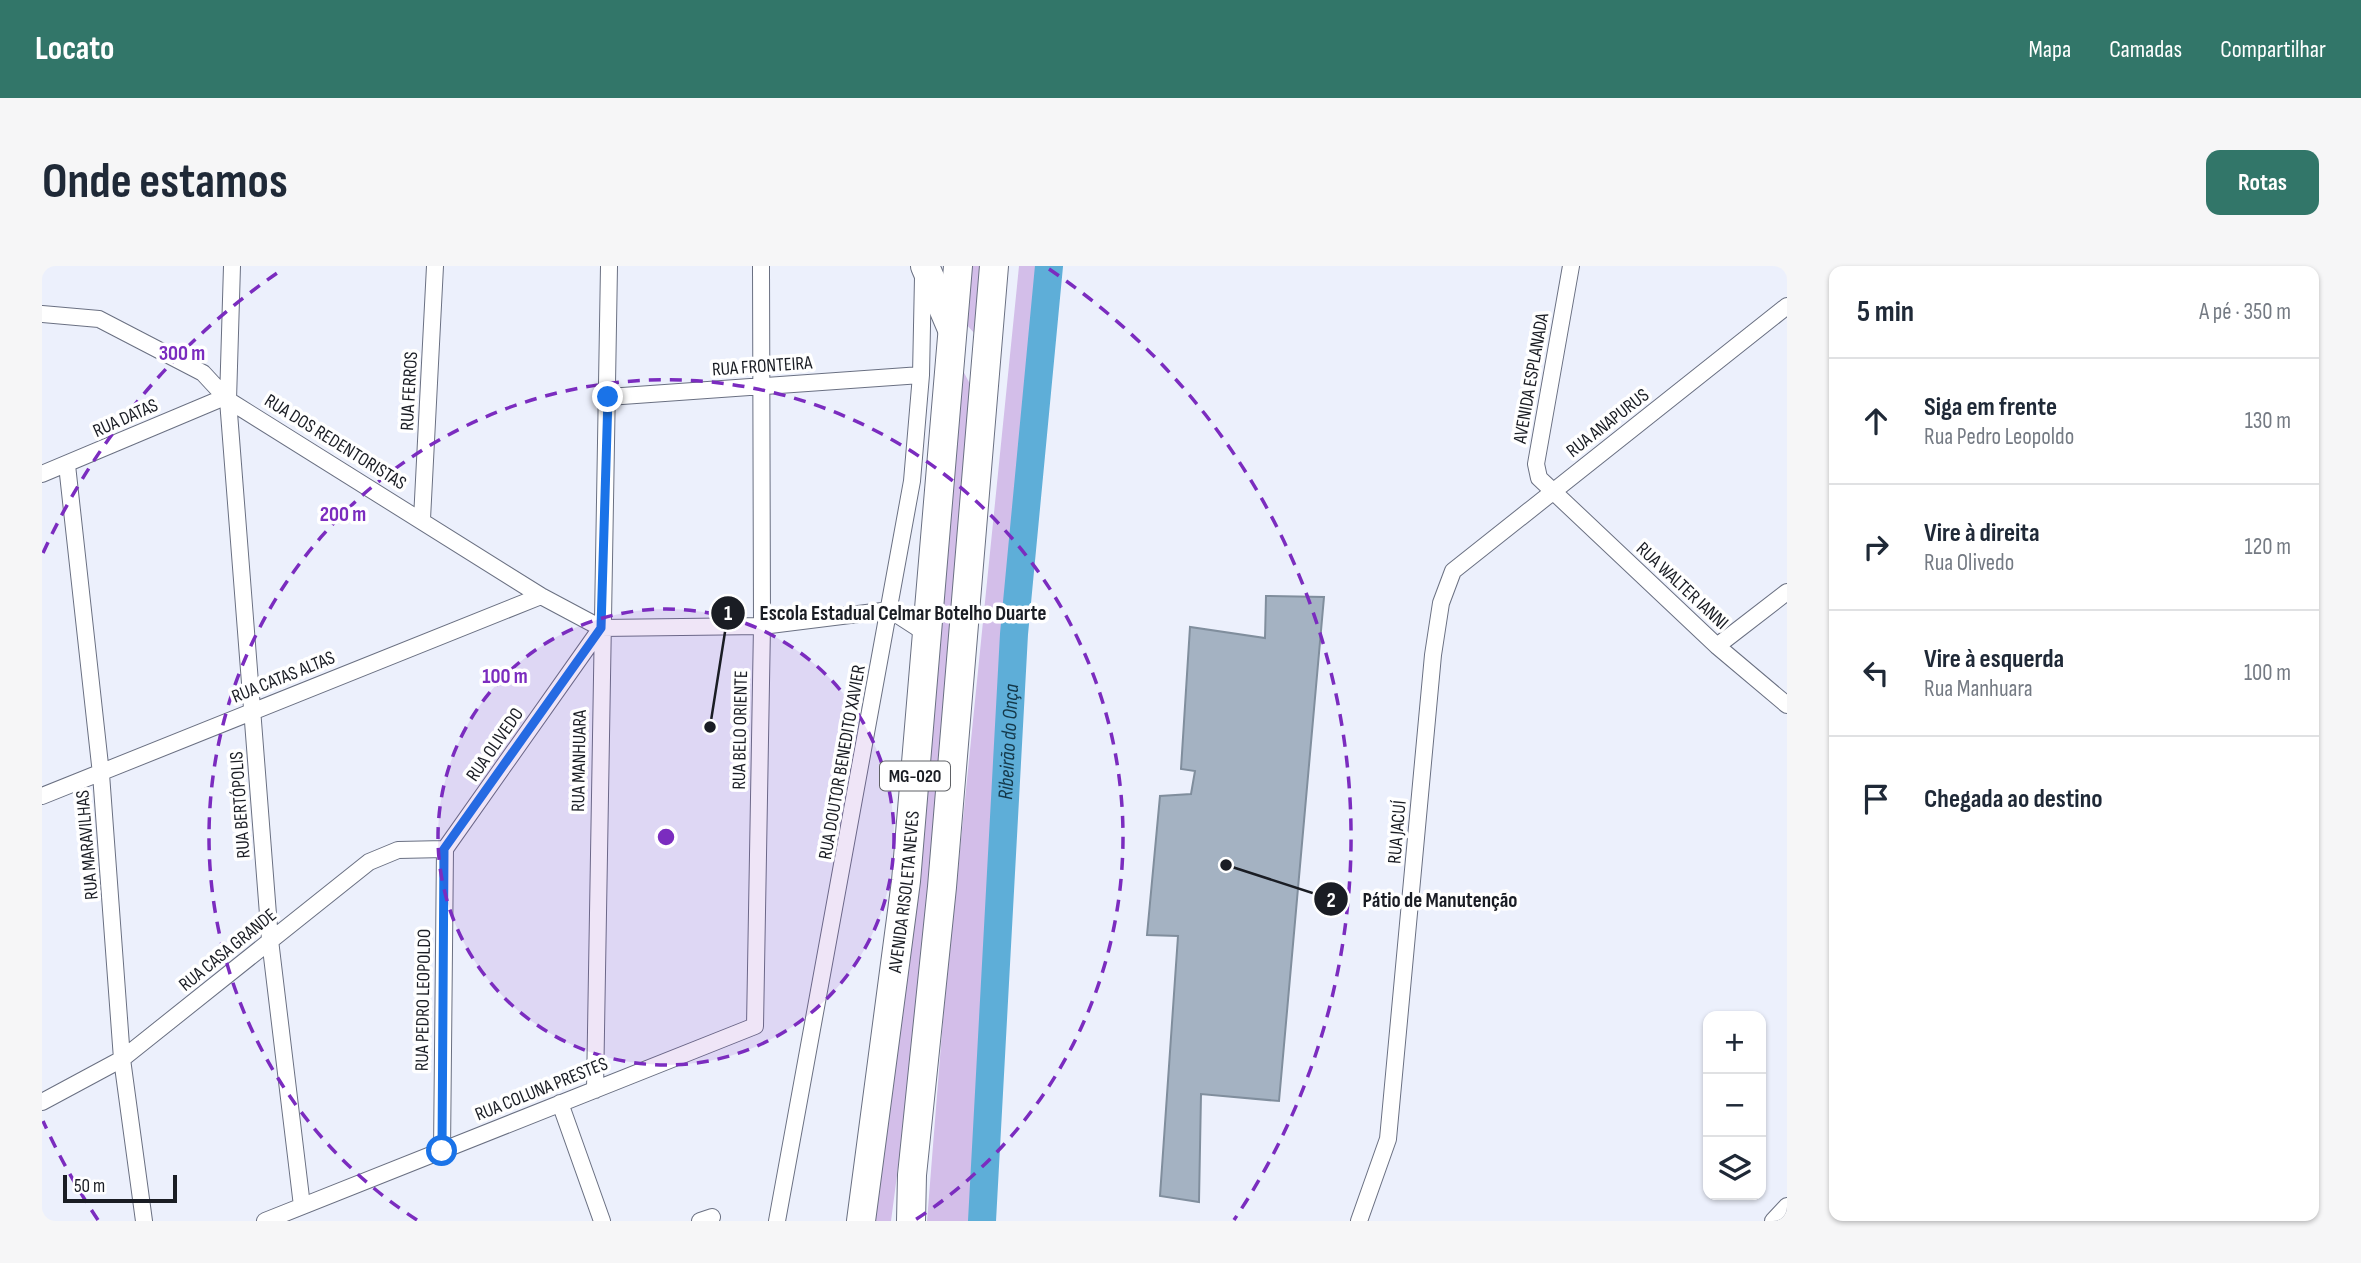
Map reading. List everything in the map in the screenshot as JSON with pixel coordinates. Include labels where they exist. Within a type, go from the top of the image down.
[{"type":"highway","points":[[924,266],[952,330]]},
{"type":"highway","name":"AVENIDA RISOLETA NEVES","points":[[861,1221],[906,881],[958,266]]},
{"type":"highway","name":"AVENIDA RISOLETA NEVES","points":[[911,1221],[912,1175],[942,887],[994,266]]},
{"type":"highway","points":[[905,1221],[912,1175]]},
{"type":"street","name":"RUA BERTÓPOLIS","points":[[233,266],[226,398],[270,940],[302,1206]]},
{"type":"street","name":"RUA FERROS","points":[[422,519],[435,266]]},
{"type":"street","name":"RUA MANHUARA","points":[[595,1090],[609,266]]},
{"type":"street","name":"RUA BELO ORIENTE","points":[[755,1026],[762,625],[761,266]]},
{"type":"street","name":"RUA DOUTOR BENEDITO XAVIER","points":[[777,1221],[912,481],[924,266]]},
{"type":"street","name":"AVENIDA ESPLANADA","points":[[1553,492],[1539,478],[1536,464],[1571,266]]},
{"type":"street","name":"RUA ANAPURUS","points":[[1453,571],[1787,306]]},
{"type":"street","name":"RUA DOS REDENTORISTAS","points":[[42,314],[99,319],[202,373],[226,398],[541,596],[601,628]]},
{"type":"street","name":"RUA FRONTEIRA","points":[[608,397],[920,375]]},
{"type":"street","name":"RUA DATAS","points":[[42,474],[226,398]]},
{"type":"street","name":"RUA MARAVILHAS","points":[[67,465],[102,774],[122,1059],[144,1221]]},
{"type":"street","name":"RUA WALTER IANNI","points":[[1553,492],[1717,646],[1787,705]]},
{"type":"street","name":"RUA JACUÍ","points":[[1359,1221],[1388,1139],[1433,655],[1441,603],[1453,571]]},
{"type":"street","points":[[1717,646],[1787,592]]},
{"type":"street","name":"RUA CATAS ALTAS","points":[[42,796],[541,596]]},
{"type":"street","points":[[601,628],[762,625],[890,610],[927,634]]},
{"type":"street","name":"RUA OLIVEDO","points":[[444,849],[601,628]]},
{"type":"street","name":"RUA CASA GRANDE","points":[[42,1102],[122,1059],[369,862],[398,850],[444,849]]},
{"type":"street","name":"RUA PEDRO LEOPOLDO","points":[[442,1151],[444,849]]},
{"type":"street","name":"RUA COLUNA PRESTES","points":[[265,1221],[755,1026]]},
{"type":"street","points":[[560,1103],[602,1221]]},
{"type":"street","points":[[1773,1221],[1787,1206]]},
{"type":"shaded area","points":[[970,266],[981,266],[975,334],[966,324]]},
{"type":"shaded area","points":[[1019,266],[1045,266],[1003,733],[977,1221],[927,1221],[944,1007]]},
{"type":"shaded area","points":[[961,367],[970,384],[917,1023],[891,1221],[873,1221],[914,902]]},
{"type":"building","points":[[1266,596],[1324,597],[1279,1101],[1201,1094],[1199,1202],[1160,1196],[1178,936],[1147,935],[1160,796],[1191,794],[1195,771],[1181,769],[1190,627],[1265,638]]},
{"type":"waterway","name":"Ribeirão do Onça","points":[[982,1221],[1014,634],[1049,266]]},
{"type":"place","name":"Escola Estadual Celmar Botelho Duarte","points":[[710,727]]},
{"type":"place","name":"Pátio de Manutenção","points":[[1226,865]]},
{"type":"route","points":[[442,1151],[444,849],[601,628],[608,397]]}]
